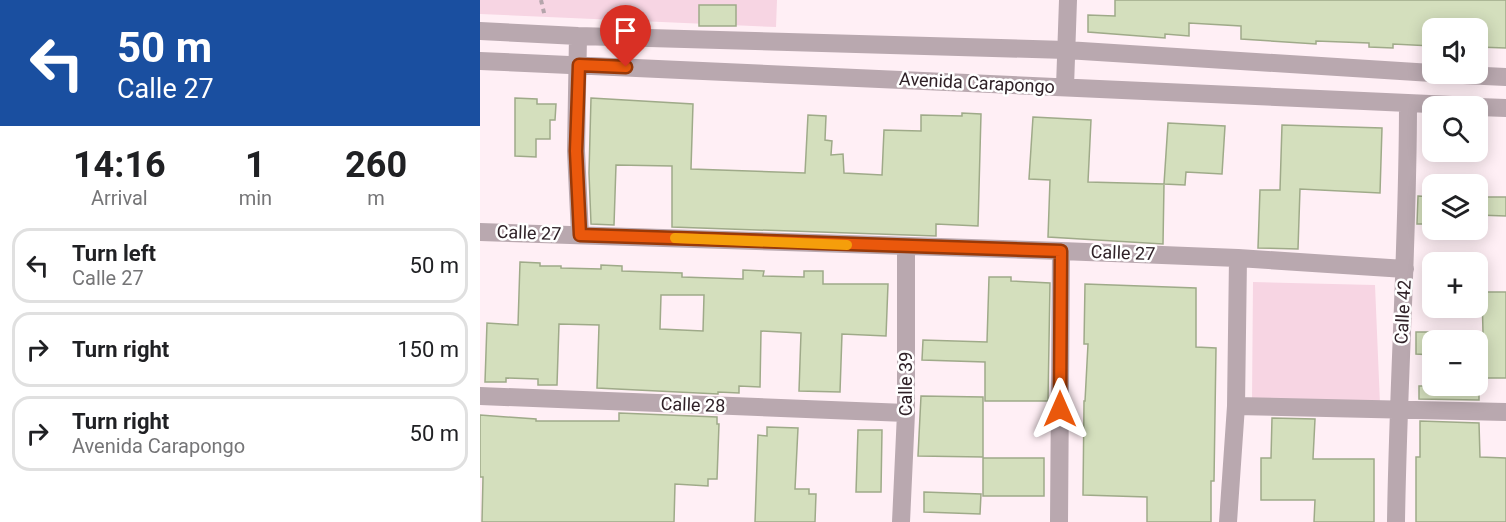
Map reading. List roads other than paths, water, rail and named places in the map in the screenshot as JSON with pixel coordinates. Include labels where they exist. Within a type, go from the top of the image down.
[{"type":"street","points":[[1065,87],[1068,0]]},
{"type":"street","name":"Avenida Carapongo","points":[[480,31],[578,36],[1066,50],[1422,72]]},
{"type":"street","points":[[578,36],[576,151],[580,235]]},
{"type":"street","name":"Avenida Carapongo","points":[[480,61],[1422,104]]},
{"type":"street","points":[[1488,76],[1506,77]]},
{"type":"street","name":"Calle 42","points":[[1396,522],[1408,103]]},
{"type":"street","name":"Avenida Carapongo","points":[[1488,107],[1506,108]]},
{"type":"street","name":"Calle 27","points":[[480,232],[1238,258],[1405,269]]},
{"type":"street","name":"Calle 39","points":[[901,522],[906,413],[906,247]]},
{"type":"street","points":[[1059,522],[1061,251]]},
{"type":"street","points":[[1228,522],[1236,406],[1238,258]]},
{"type":"street","name":"Calle 28","points":[[480,396],[906,413]]},
{"type":"street","points":[[1236,406],[1506,412]]}]
